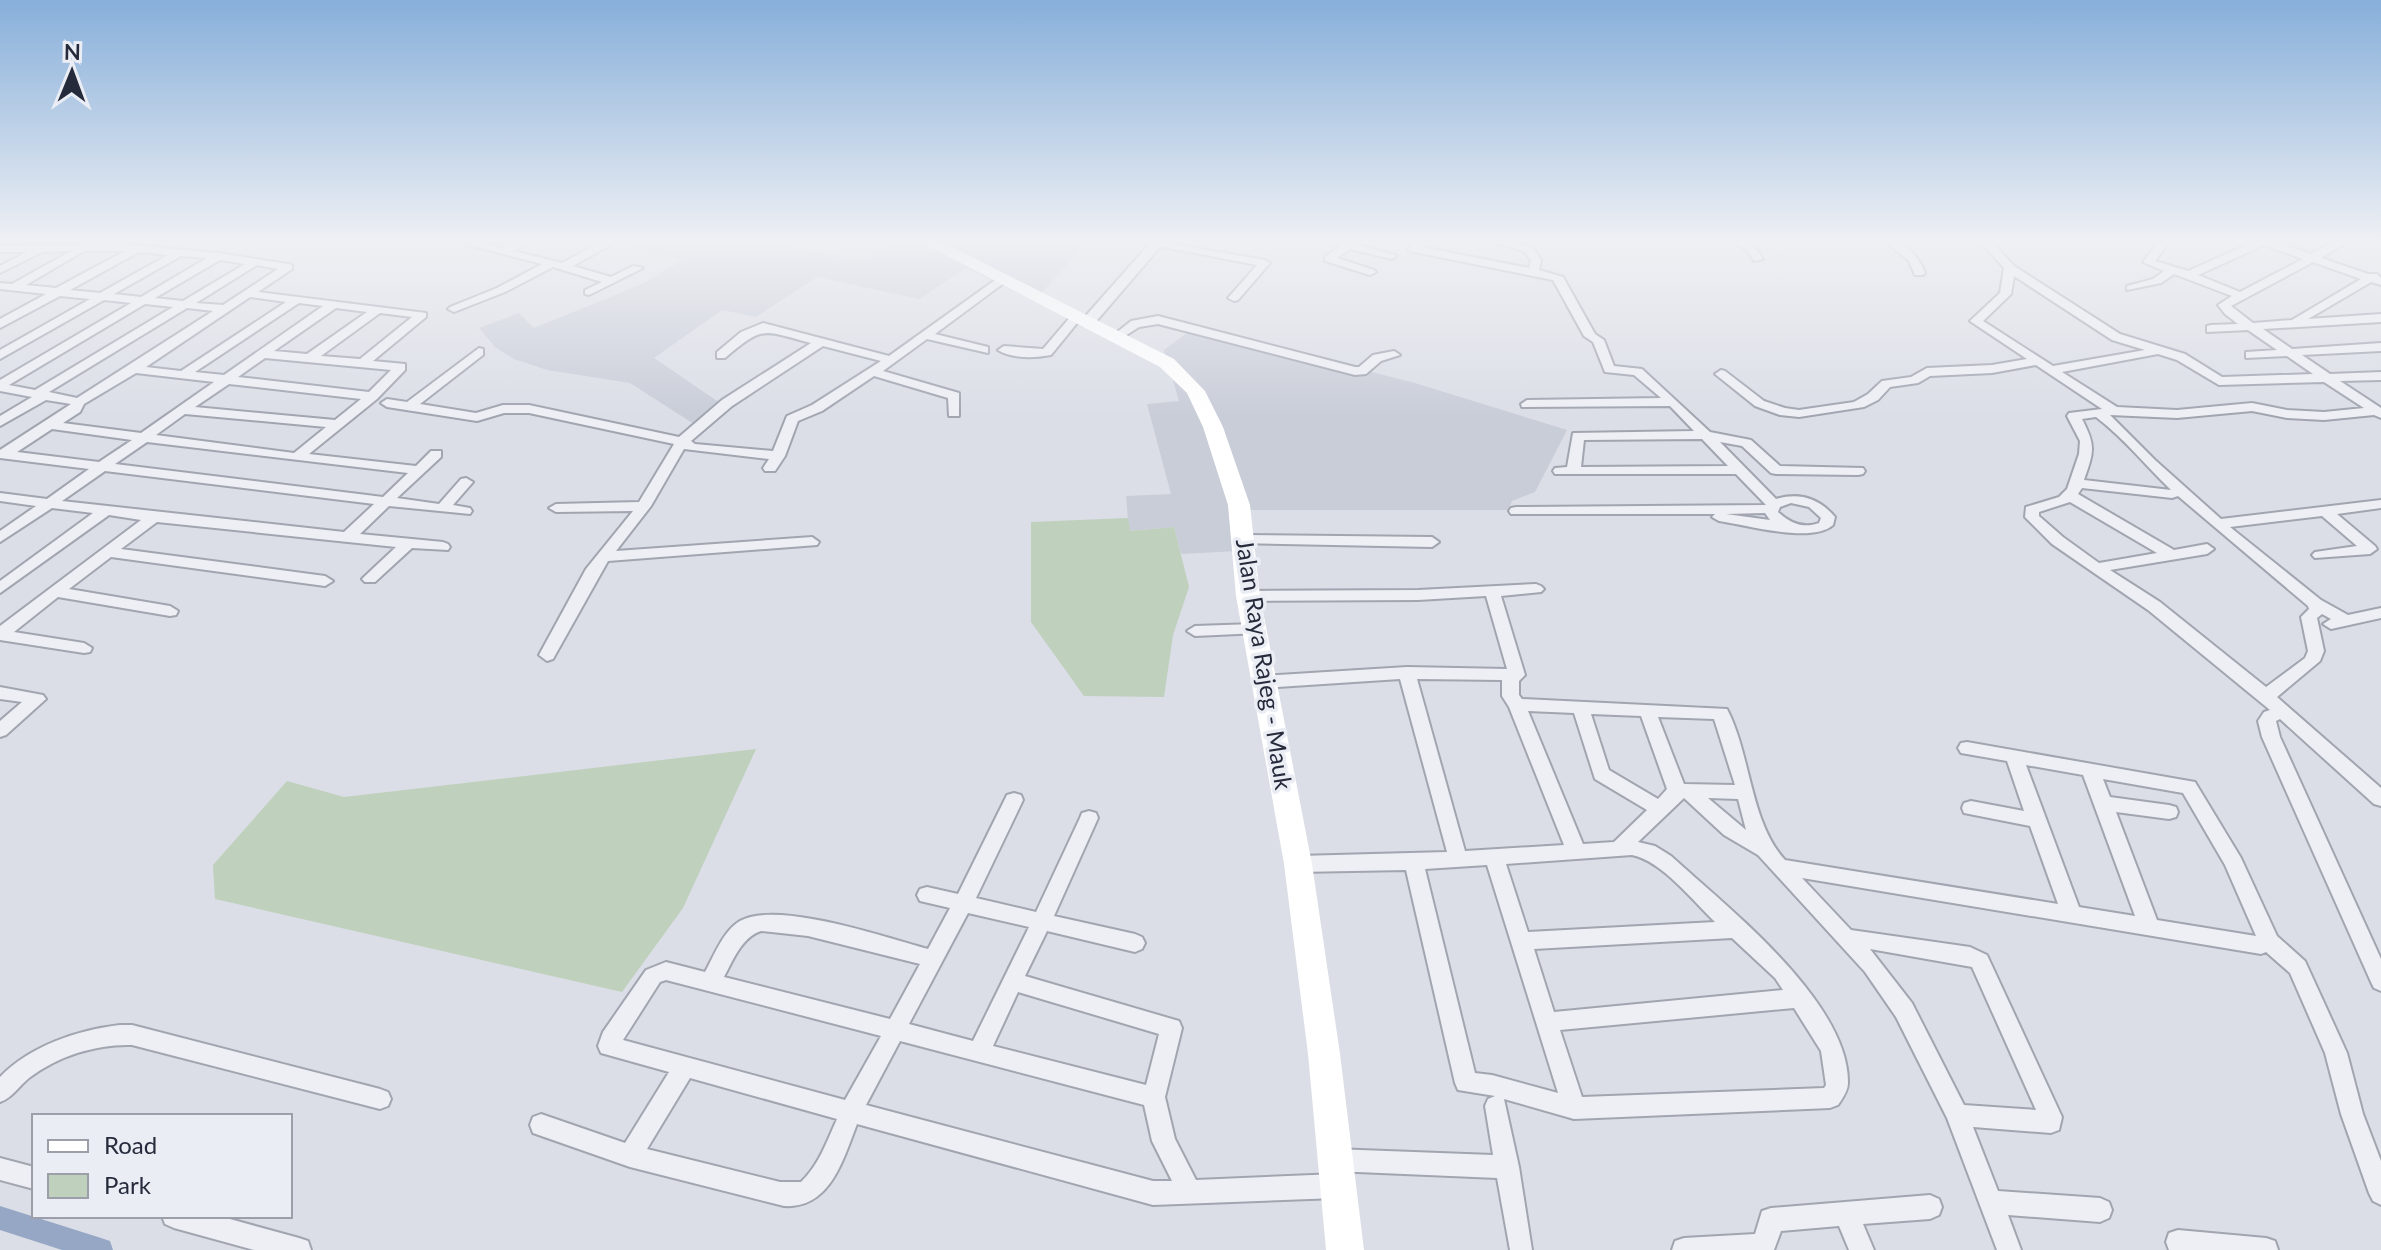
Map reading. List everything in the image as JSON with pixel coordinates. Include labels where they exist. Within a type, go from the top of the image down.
[{"type":"main road","name":"Jalan Raya Rajeg - Mauk","points":[[1041,299],[1167,363],[1195,391],[1213,427],[1235,494],[1262,682],[1298,864],[1324,1054],[1345,1250]]},
{"type":"street","points":[[0,324],[45,299]]},
{"type":"street","points":[[0,355],[95,299]]},
{"type":"street","points":[[124,299],[226,309]]},
{"type":"street","points":[[0,386],[145,299]]},
{"type":"street","points":[[0,422],[193,299]]},
{"type":"street","points":[[2,454],[241,299]]},
{"type":"street","points":[[291,299],[422,315],[364,362]]},
{"type":"street","points":[[454,309],[478,299]]},
{"type":"street","points":[[387,403],[477,417],[503,409],[529,409],[682,442],[692,448],[774,462],[792,419],[817,408],[873,372],[975,299]]},
{"type":"street","points":[[1004,350],[1034,354],[1047,352],[1102,299]]},
{"type":"street","points":[[1569,299],[1590,336],[1598,340],[1609,369],[1638,372],[1673,402],[1772,506],[1778,521],[1792,528]]},
{"type":"street","points":[[1999,299],[1975,319],[2107,412],[2150,463],[2315,604],[2339,622],[2381,613]]},
{"type":"street","points":[[2058,299],[2116,337],[2154,352],[2181,357],[2213,379],[2229,383],[2381,376]]},
{"type":"street","points":[[2237,299],[2224,305],[2225,308],[2379,412]]},
{"type":"street","points":[[2292,324],[2337,299]]},
{"type":"street","points":[[184,374],[296,300]]},
{"type":"street","points":[[0,538],[334,304]]},
{"type":"street","points":[[310,358],[378,309]]},
{"type":"street","points":[[0,314],[15,316]]},
{"type":"street","points":[[2211,329],[2381,318]]},
{"type":"street","points":[[1117,337],[1135,324],[1158,320],[1355,371],[1362,371],[1377,358],[1394,355]]},
{"type":"street","points":[[721,355],[745,335],[763,327],[891,360]]},
{"type":"street","points":[[924,335],[984,350]]},
{"type":"street","points":[[547,655],[602,557],[644,506],[682,442],[727,403],[820,343]]},
{"type":"street","points":[[2250,355],[2381,347]]},
{"type":"street","points":[[410,406],[479,352]]},
{"type":"street","points":[[1721,374],[1743,395],[1767,408],[1786,415],[1803,416],[1860,404],[1875,397],[1886,384],[1914,380],[1927,372],[2045,366],[2154,352]]},
{"type":"street","points":[[263,354],[401,367],[372,396],[297,457]]},
{"type":"street","points":[[134,369],[372,396]]},
{"type":"street","points":[[873,372],[954,396],[954,413]]},
{"type":"street","points":[[0,386],[79,402]]},
{"type":"street","points":[[1527,404],[1673,402]]},
{"type":"street","points":[[2074,489],[2087,441],[2074,416],[2107,412],[2177,414],[2252,407],[2287,414],[2324,416],[2379,412]]},
{"type":"street","points":[[183,410],[337,424]]},
{"type":"street","points":[[50,425],[419,470]]},
{"type":"street","points":[[1740,470],[1566,471],[1578,436],[1706,435],[1746,443],[1776,470],[1858,471]]},
{"type":"street","points":[[2,454],[465,511]]},
{"type":"street","points":[[347,538],[436,454]]},
{"type":"street","points":[[443,508],[466,482]]},
{"type":"street","points":[[2074,489],[2172,555]]},
{"type":"street","points":[[2172,494],[2074,489],[2031,510],[2032,517],[2056,539],[2155,607],[2284,711],[2381,799]]},
{"type":"street","points":[[0,497],[154,517],[443,547]]},
{"type":"street","points":[[1516,511],[1772,506],[1791,499],[1807,501],[1828,517],[1822,528],[1809,531],[1666,510]]},
{"type":"street","points":[[556,508],[644,506]]},
{"type":"street","points":[[2218,524],[2380,506]]},
{"type":"street","points":[[0,588],[106,511]]},
{"type":"street","points":[[2320,555],[2370,549],[2325,511]]},
{"type":"street","points":[[0,635],[154,517]]},
{"type":"street","points":[[1244,540],[1432,542]]},
{"type":"street","points":[[602,557],[812,542]]},
{"type":"street","points":[[370,579],[408,544]]},
{"type":"street","points":[[2100,567],[2207,549]]},
{"type":"street","points":[[108,552],[325,581]]},
{"type":"street","points":[[1248,596],[1536,589]]},
{"type":"street","points":[[1492,591],[1517,675]]},
{"type":"street","points":[[56,592],[170,611]]},
{"type":"street","points":[[2265,697],[2312,661],[2316,651],[2309,617],[2317,610],[2315,604]]},
{"type":"street","points":[[1195,631],[1254,629]]},
{"type":"street","points":[[0,635],[84,648]]},
{"type":"street","points":[[1262,682],[1407,673],[1517,675]]},
{"type":"street","points":[[1407,673],[1458,859]]},
{"type":"street","points":[[1517,675],[1511,678],[1510,696],[1517,705],[1577,853]]},
{"type":"street","points":[[0,693],[37,699],[0,731]]},
{"type":"street","points":[[1517,705],[1721,713],[1754,827],[1774,859],[1872,966],[1904,1010],[1957,1115],[2009,1250]]},
{"type":"street","points":[[1581,708],[1601,774],[1660,809]]},
{"type":"street","points":[[1647,710],[1683,791],[1731,830],[1774,859],[2261,945],[2269,942]]},
{"type":"street","points":[[2284,711],[2270,716],[2267,721],[2271,737],[2381,982]]},
{"type":"street","points":[[1967,748],[2189,787],[2234,863],[2269,942],[2298,967],[2336,1053],[2352,1114],[2381,1193]]},
{"type":"street","points":[[2014,757],[2071,912]]},
{"type":"street","points":[[2091,771],[2149,926]]},
{"type":"street","points":[[1619,849],[1683,791],[1746,792]]},
{"type":"street","points":[[541,1125],[630,1156],[780,1194],[795,1195],[810,1190],[822,1174],[851,1112],[964,902],[1014,800]]},
{"type":"street","points":[[2103,803],[2169,812]]},
{"type":"street","points":[[1971,808],[2037,820]]},
{"type":"street","points":[[979,1052],[1044,922],[1089,818]]},
{"type":"street","points":[[1298,864],[1414,862],[1639,848],[1664,861],[1779,968],[1832,1051],[1837,1086],[1830,1098],[1574,1108],[1492,1085],[1466,1083],[1414,862]]},
{"type":"street","points":[[1494,857],[1574,1108]]},
{"type":"street","points":[[927,895],[1135,943]]},
{"type":"street","points":[[709,983],[743,931],[762,922],[788,923],[933,959]]},
{"type":"street","points":[[1522,941],[1734,929]]},
{"type":"street","points":[[1844,937],[1970,956],[1980,961],[2051,1122],[1957,1115]]},
{"type":"street","points":[[1154,1097],[666,971],[656,973],[609,1042],[611,1048],[686,1065],[1131,1190],[1153,1193],[1337,1186]]},
{"type":"street","points":[[1012,981],[1171,1028],[1154,1097],[1164,1141],[1190,1192]]},
{"type":"street","points":[[1549,1022],[1799,998]]},
{"type":"street","points":[[0,1092],[28,1066],[98,1036],[115,1033],[380,1099]]},
{"type":"street","points":[[630,1156],[686,1065]]},
{"type":"street","points":[[1496,1106],[1521,1247]]},
{"type":"street","points":[[1334,1160],[1507,1167]]},
{"type":"street","points":[[0,1169],[32,1177]]},
{"type":"street","points":[[1991,1202],[2100,1210]]},
{"type":"street","points":[[1684,1250],[1759,1246],[1766,1241],[1771,1220],[1930,1207]]},
{"type":"street","points":[[1845,1213],[1862,1250]]},
{"type":"street","points":[[181,1218],[299,1250]]},
{"type":"street","points":[[2178,1242],[2266,1250]]},
{"type":"shaded area","points":[[604,299],[783,299],[756,317],[722,310],[654,358],[723,405],[694,424],[630,383],[547,370],[514,359],[495,347],[479,328],[519,313],[534,328]]},
{"type":"shaded area","points":[[1195,327],[1415,383],[1567,430],[1535,492],[1512,501],[1508,510],[1246,510],[1256,550],[1181,554],[1174,527],[1129,531],[1126,496],[1171,494],[1147,404],[1179,401],[1164,350]]},
{"type":"green space","points":[[1128,518],[1130,531],[1174,527],[1189,587],[1173,635],[1164,697],[1084,696],[1031,622],[1031,522]]},
{"type":"green space","points":[[756,749],[683,908],[622,992],[215,899],[213,865],[287,781],[344,797]]},
{"type":"waterway","points":[[0,1218],[101,1250]]}]
